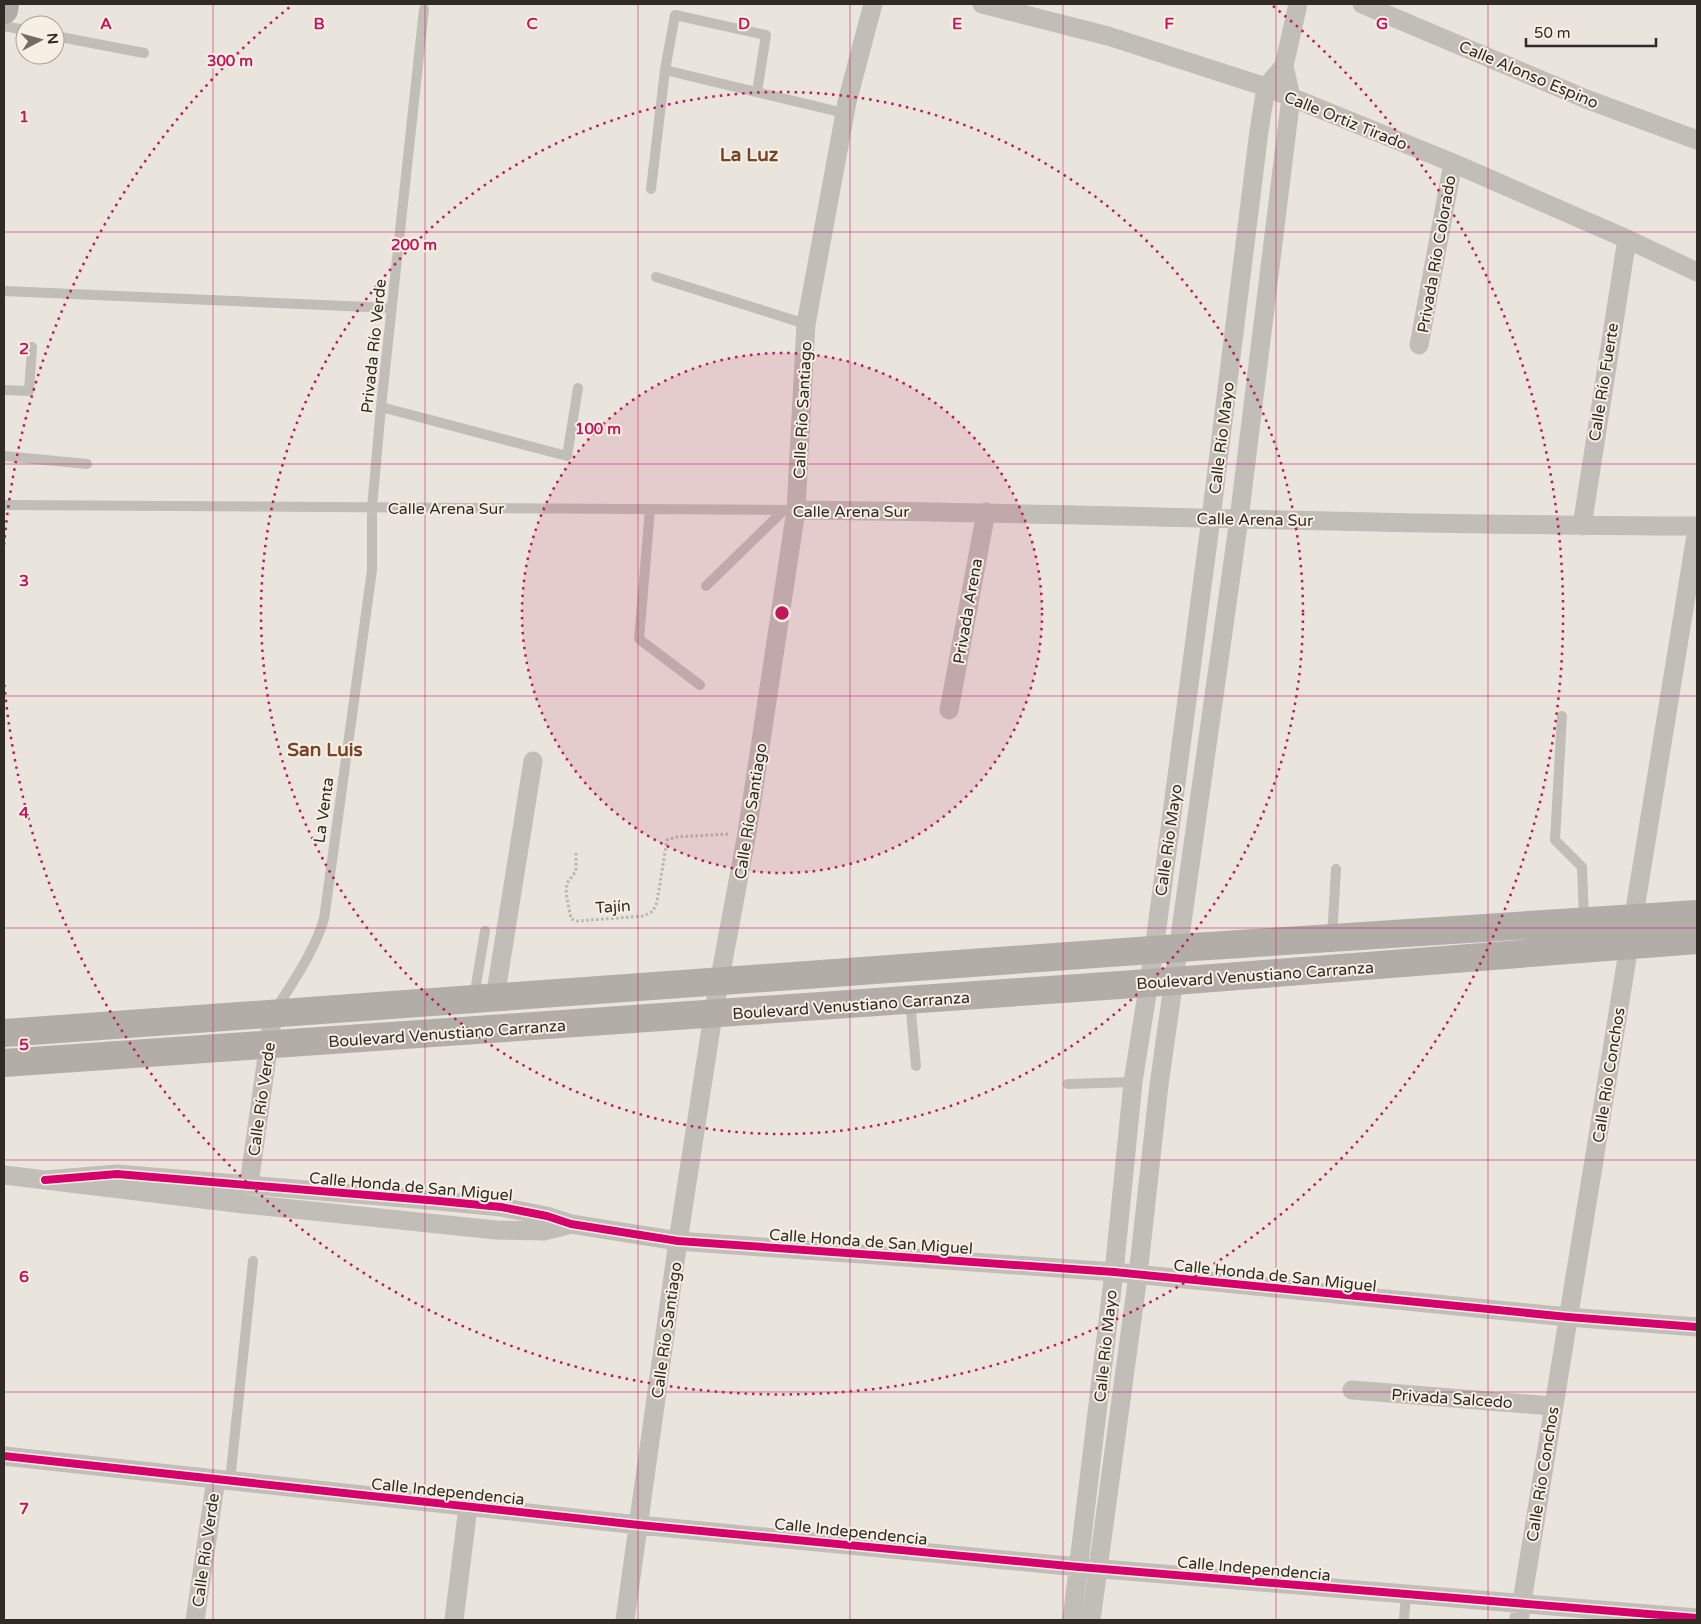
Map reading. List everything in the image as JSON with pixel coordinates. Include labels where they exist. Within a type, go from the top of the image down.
[{"type":"main road","points":[[4,10],[5,4]]},
{"type":"main road","name":"Boulevard Venustiano Carranza","points":[[4,1033],[1166,949],[1697,914]]},
{"type":"main road","name":"Boulevard Venustiano Carranza","points":[[4,1063],[714,1015],[1697,940]]},
{"type":"street","name":"Calle Río Santiago","points":[[625,1620],[678,1241],[719,981],[747,834],[790,510],[806,324],[844,113],[873,4]]},
{"type":"street","name":"Calle Ortiz Tirado","points":[[982,4],[1108,36],[1266,87],[1452,163],[1627,239],[1697,272]]},
{"type":"street","name":"Calle Río Mayo","points":[[1072,1620],[1114,1272],[1134,1082],[1162,982],[1239,519],[1291,97],[1284,66],[1298,4]]},
{"type":"street","name":"Calle Alonso Espino","points":[[1362,4],[1586,99],[1697,140]]},
{"type":"street","name":"Calle Río Mayo","points":[[1091,1620],[1138,1275],[1159,1085],[1162,982],[1211,518],[1266,87],[1284,66]]},
{"type":"street","name":"Privada Río Colorado","points":[[1419,345],[1452,163]]},
{"type":"street","name":"Calle Río Fuerte","points":[[1582,526],[1627,239]]},
{"type":"street","name":"Calle Arena Sur","points":[[790,510],[986,512],[1697,528]]},
{"type":"street","name":"Privada Arena","points":[[949,710],[986,512]]},
{"type":"street","name":"Calle Río Conchos","points":[[1520,1612],[1552,1406],[1630,946],[1697,528]]},
{"type":"street","points":[[484,999],[533,761]]},
{"type":"street","name":"Calle Río Verde","points":[[249,1184],[273,1014]]},
{"type":"street","points":[[1134,1082],[1159,1085]]},
{"type":"street","name":"Calle Honda de San Miguel","points":[[45,1180],[84,1175],[117,1174],[249,1184],[501,1207],[547,1216],[571,1224],[678,1241],[1114,1272],[1568,1318],[1697,1327]]},
{"type":"street","name":"Calle Honda de San Miguel","points":[[4,1175],[244,1204],[496,1230],[544,1231],[571,1224]]},
{"type":"street","name":"Privada Salcedo","points":[[1352,1390],[1552,1406]]},
{"type":"street","name":"Calle Independencia","points":[[4,1456],[639,1525],[1098,1569],[1406,1594],[1520,1612],[1697,1618]]},
{"type":"street","name":"Calle Río Verde","points":[[195,1620],[223,1480]]},
{"type":"street","points":[[454,1620],[468,1507]]},
{"type":"lane","name":"Privada Río Verde","points":[[372,508],[391,308],[424,8]]},
{"type":"lane","points":[[651,189],[665,70],[675,15],[766,35],[757,92]]},
{"type":"lane","points":[[65,38],[144,53]]},
{"type":"lane","points":[[665,70],[844,113]]},
{"type":"lane","points":[[656,277],[806,324]]},
{"type":"lane","points":[[4,291],[391,308]]},
{"type":"lane","points":[[4,390],[29,391],[32,347]]},
{"type":"lane","points":[[381,407],[567,456],[578,388]]},
{"type":"lane","points":[[4,456],[87,464]]},
{"type":"lane","name":"Calle Arena Sur","points":[[4,505],[790,510]]},
{"type":"lane","name":"La Venta","points":[[273,1014],[309,956],[318,939],[324,919],[372,570],[372,508]]},
{"type":"lane","points":[[650,509],[639,639],[700,685]]},
{"type":"lane","points":[[706,586],[790,510]]},
{"type":"lane","points":[[1562,716],[1555,840],[1582,867],[1584,922]]},
{"type":"lane","points":[[1332,938],[1336,869]]},
{"type":"lane","points":[[484,999],[485,931]]},
{"type":"lane","points":[[910,1000],[916,1066]]},
{"type":"lane","points":[[1068,1084],[1134,1082]]},
{"type":"lane","points":[[223,1480],[253,1261]]},
{"type":"lane","points":[[1404,1620],[1406,1594]]},
{"type":"cycle path","points":[[45,1180],[117,1174],[439,1201],[501,1207],[547,1216],[571,1224],[678,1241],[1114,1272],[1568,1317],[1697,1327]]},
{"type":"cycle path","points":[[4,1456],[639,1525],[1079,1567],[1697,1618]]},
{"type":"district","name":"La Luz","points":[[749,154]]},
{"type":"district","name":"San Luis","points":[[325,749]]}]
